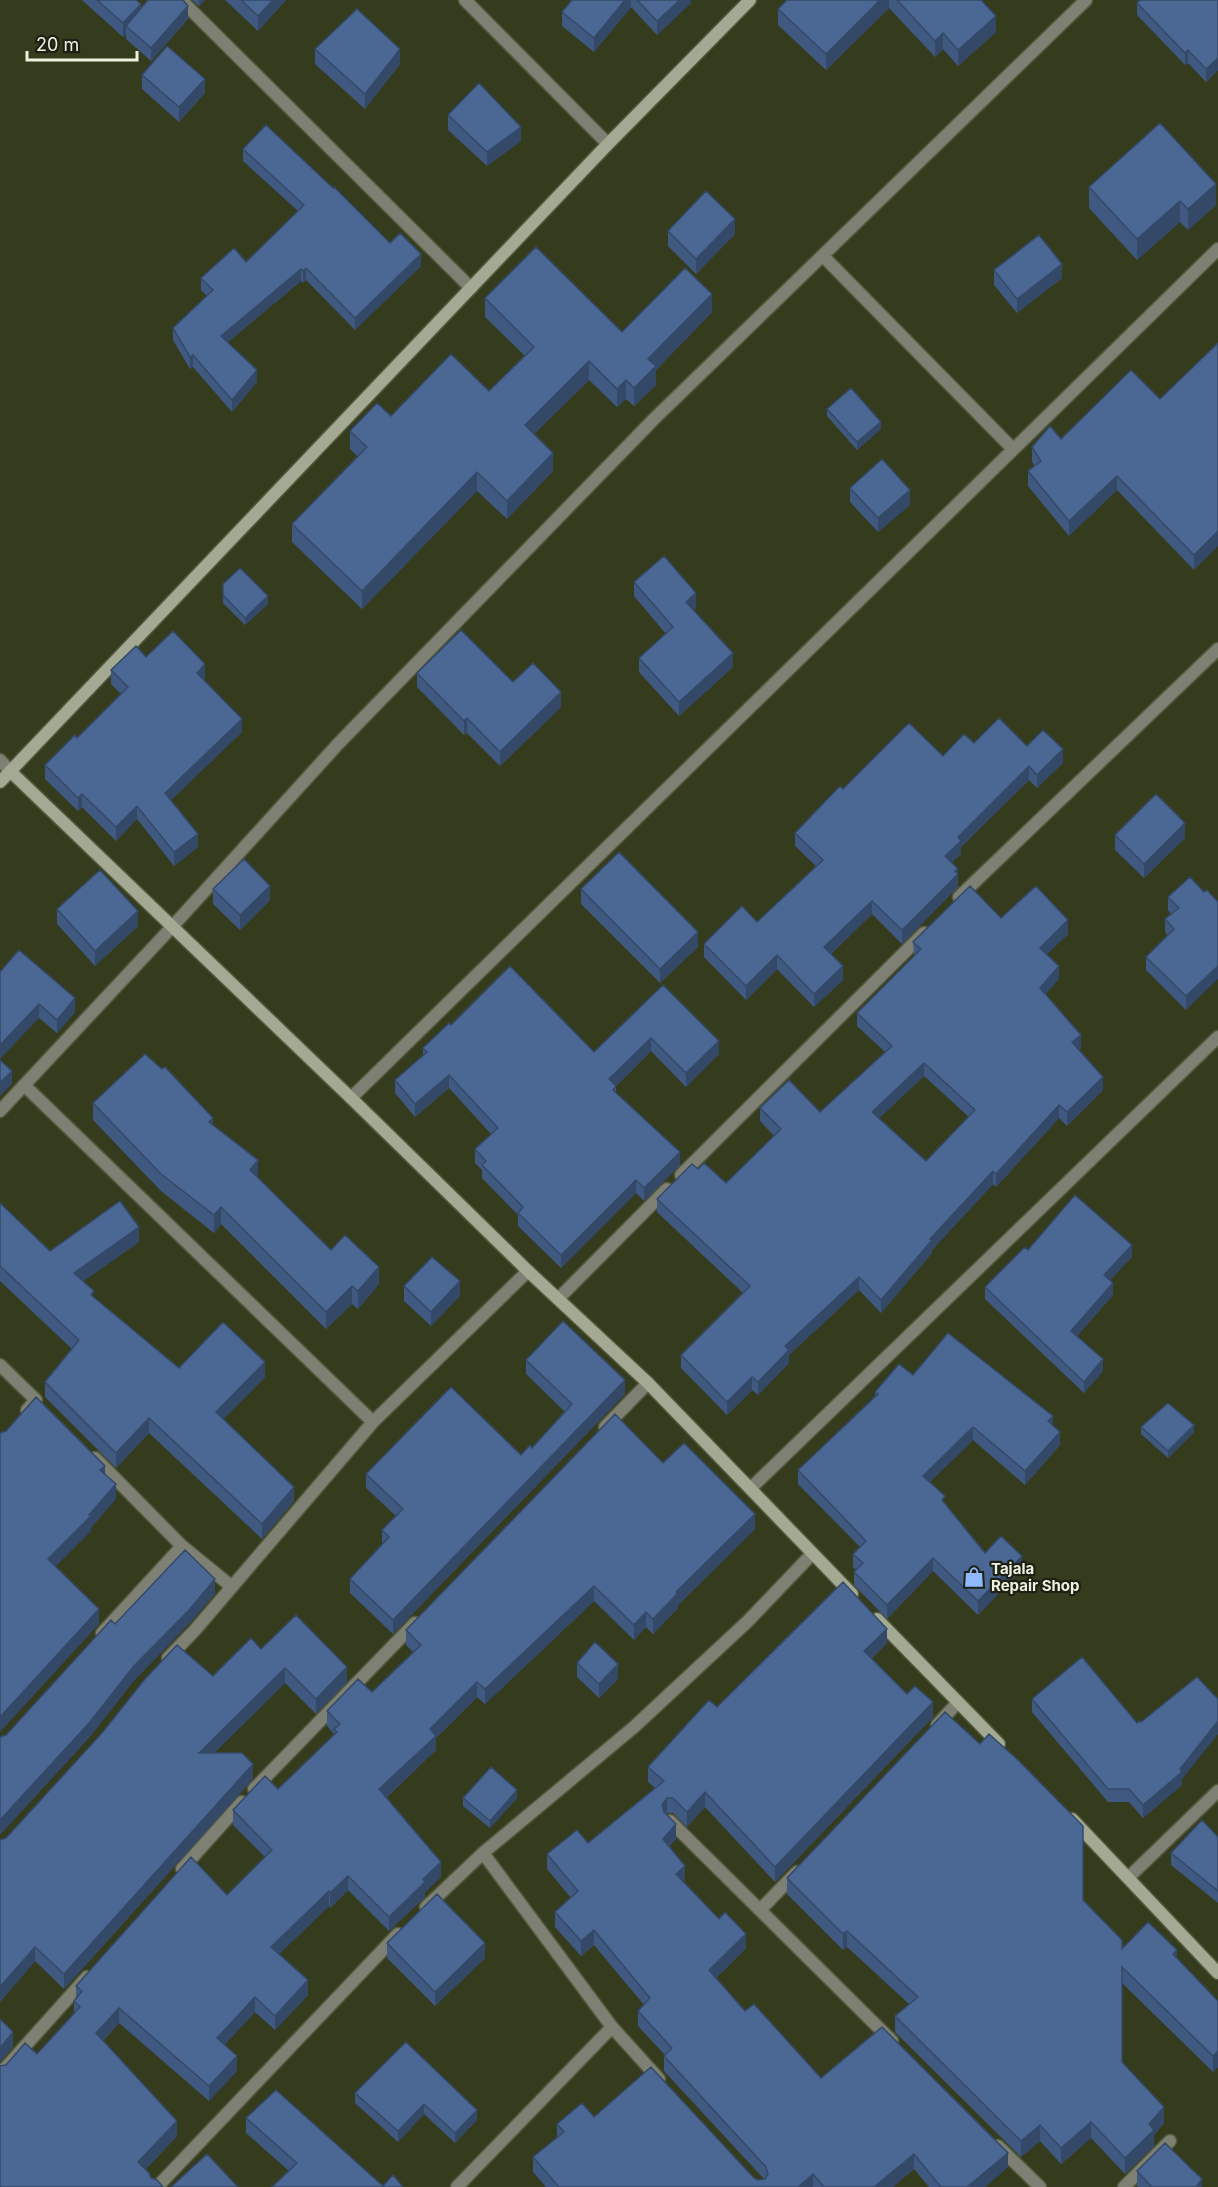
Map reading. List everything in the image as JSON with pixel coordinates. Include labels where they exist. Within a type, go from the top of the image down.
[{"type":"street","points":[[181,0],[471,288]]},
{"type":"street","points":[[465,0],[608,144]]},
{"type":"street","points":[[0,1112],[346,735],[654,419],[1086,0]]},
{"type":"street","points":[[0,782],[608,144],[748,1]]},
{"type":"street","points":[[351,1098],[1218,249]]},
{"type":"street","points":[[823,256],[1013,449]]},
{"type":"street","points":[[949,907],[1218,649]]},
{"type":"street","points":[[0,760],[528,1271],[648,1383],[1007,1752]]},
{"type":"street","points":[[558,1299],[933,924]]},
{"type":"street","points":[[751,1488],[1218,1037]]},
{"type":"street","points":[[24,1086],[373,1422]]},
{"type":"street","points":[[163,1663],[195,1630],[373,1422],[528,1271]]},
{"type":"street","points":[[0,1365],[40,1404],[22,1416]]},
{"type":"street","points":[[598,1434],[648,1383]]},
{"type":"street","points":[[85,1448],[182,1546],[231,1586]]},
{"type":"street","points":[[95,1641],[182,1546]]},
{"type":"street","points":[[157,2187],[415,1918],[483,1853],[634,1727],[748,1621],[812,1554]]},
{"type":"street","points":[[171,1882],[241,1803],[423,1614]]},
{"type":"street","points":[[925,1737],[958,1702]]},
{"type":"street","points":[[1129,1877],[1218,1791]]},
{"type":"street","points":[[1064,1810],[1218,1973]]},
{"type":"street","points":[[670,1821],[904,2053]]},
{"type":"street","points":[[483,1853],[612,2027],[666,2086]]},
{"type":"street","points":[[760,1910],[801,1867]]},
{"type":"street","points":[[0,2074],[93,1969]]},
{"type":"street","points":[[457,2187],[612,2027]]},
{"type":"street","points":[[989,2137],[1040,2187]]},
{"type":"street","points":[[1124,2187],[1170,2141]]},
{"type":"building","points":[[97,0],[136,0],[141,4],[123,23]]},
{"type":"building","points":[[148,0],[183,0],[188,6],[151,48],[126,26]]},
{"type":"building","points":[[241,0],[273,0],[258,16]]},
{"type":"building","points":[[572,0],[625,0],[594,38],[562,12]]},
{"type":"building","points":[[637,0],[680,0],[657,21]]},
{"type":"building","points":[[787,0],[880,0],[826,54],[778,9]]},
{"type":"building","points":[[897,0],[981,0],[996,16],[958,50],[943,33],[935,41]]},
{"type":"building","points":[[1140,0],[1218,0],[1218,58],[1206,69],[1188,50],[1185,53],[1137,3]]},
{"type":"building","points":[[357,9],[400,49],[365,94],[315,49]]},
{"type":"building","points":[[167,46],[205,79],[179,107],[142,75]]},
{"type":"building","points":[[479,83],[521,127],[487,152],[448,115]]},
{"type":"building","points":[[1160,123],[1216,184],[1188,209],[1180,201],[1137,239],[1089,187]]},
{"type":"building","points":[[266,125],[334,187],[390,243],[400,233],[421,254],[355,318],[306,268],[303,271],[301,269],[221,336],[257,370],[232,400],[193,355],[190,357],[173,328],[213,290],[201,278],[234,248],[246,262],[304,205],[243,149]]},
{"type":"building","points":[[706,191],[735,219],[696,259],[668,231]]},
{"type":"building","points":[[1039,235],[1062,264],[1017,299],[994,270]]},
{"type":"building","points":[[536,247],[622,332],[685,268],[712,294],[648,359],[656,366],[634,388],[626,380],[617,389],[589,361],[525,425],[553,453],[507,501],[477,472],[362,591],[292,524],[367,447],[350,431],[377,403],[391,416],[451,354],[489,391],[534,347],[485,298]]},
{"type":"building","points":[[1218,343],[1218,531],[1194,555],[1117,476],[1069,521],[1028,471],[1041,461],[1032,447],[1050,426],[1061,439],[1131,370],[1160,399]]},
{"type":"building","points":[[851,388],[881,422],[857,442],[827,409]]},
{"type":"building","points":[[882,459],[910,490],[878,518],[850,488]]},
{"type":"building","points":[[664,556],[696,593],[686,602],[733,653],[679,702],[639,658],[673,627],[634,582]]},
{"type":"building","points":[[240,568],[268,596],[245,618],[223,595],[223,584]]},
{"type":"building","points":[[461,630],[513,682],[533,663],[561,692],[500,752],[467,718],[464,721],[417,673]]},
{"type":"building","points":[[173,631],[205,664],[197,673],[242,719],[165,793],[198,834],[174,852],[137,806],[116,827],[82,794],[78,798],[45,765],[75,735],[77,738],[128,687],[111,670],[136,646],[146,657]]},
{"type":"building","points":[[999,718],[1027,746],[1043,730],[1063,749],[1037,775],[1029,766],[958,837],[961,841],[945,856],[958,869],[955,871],[958,874],[902,930],[872,901],[824,947],[843,966],[814,994],[777,955],[746,986],[704,944],[742,906],[757,922],[823,860],[795,833],[840,786],[843,789],[909,723],[943,756],[964,734],[974,743]]},
{"type":"building","points":[[1156,794],[1185,823],[1144,864],[1115,835]]},
{"type":"building","points":[[619,852],[698,932],[660,969],[581,889]]},
{"type":"building","points":[[244,859],[270,886],[240,915],[213,889]]},
{"type":"building","points":[[100,870],[138,911],[95,951],[57,909]]},
{"type":"building","points":[[1190,877],[1204,892],[1207,890],[1218,902],[1218,966],[1186,996],[1146,957],[1174,929],[1165,919],[1179,908],[1168,897]]},
{"type":"building","points":[[970,886],[1001,918],[1036,886],[1068,920],[1040,948],[1059,966],[1040,988],[1081,1035],[1072,1042],[1103,1077],[1067,1112],[1059,1105],[996,1174],[993,1171],[930,1239],[932,1240],[881,1300],[859,1277],[785,1346],[789,1350],[758,1382],[752,1377],[727,1402],[681,1355],[750,1286],[657,1199],[692,1164],[698,1169],[704,1163],[726,1183],[781,1129],[760,1108],[789,1080],[820,1112],[892,1046],[857,1013],[921,949],[913,942]],"holes":[[[924,1063],[975,1110],[926,1161],[872,1112]]]},
{"type":"building","points":[[19,950],[75,998],[57,1020],[39,1004],[0,1045],[0,972]]},
{"type":"building","points":[[510,966],[594,1052],[663,985],[719,1041],[686,1073],[651,1038],[609,1079],[616,1086],[613,1090],[680,1152],[644,1188],[636,1180],[561,1255],[518,1213],[523,1207],[482,1165],[486,1161],[475,1149],[498,1128],[449,1075],[415,1104],[395,1080],[427,1052],[423,1048],[449,1023],[451,1025]]},
{"type":"building","points":[[145,1054],[162,1069],[165,1067],[213,1118],[209,1122],[258,1160],[250,1170],[331,1250],[345,1235],[379,1267],[358,1291],[352,1286],[326,1312],[221,1207],[214,1215],[161,1174],[93,1103]]},
{"type":"building","points":[[0,1060],[12,1071],[0,1083]]},
{"type":"building","points":[[1075,1195],[1132,1245],[1104,1275],[1113,1283],[1071,1331],[1103,1359],[1084,1382],[985,1287],[1025,1247],[1028,1250]]},
{"type":"building","points":[[120,1201],[139,1227],[74,1273],[94,1291],[91,1295],[179,1368],[223,1322],[265,1362],[216,1412],[294,1487],[262,1524],[149,1418],[116,1453],[45,1382],[79,1340],[0,1266],[0,1203],[50,1251]]},
{"type":"building","points":[[432,1257],[460,1281],[431,1312],[404,1286]]},
{"type":"building","points":[[563,1321],[625,1380],[393,1620],[350,1579],[389,1537],[382,1530],[403,1509],[366,1474],[451,1387],[521,1455],[530,1445],[532,1448],[572,1404],[526,1360]]},
{"type":"building","points":[[948,1333],[1053,1416],[1048,1421],[1060,1432],[1025,1471],[973,1427],[923,1476],[945,1496],[942,1500],[985,1553],[1001,1536],[1022,1556],[978,1601],[933,1558],[887,1605],[854,1572],[863,1563],[853,1554],[866,1541],[798,1470],[878,1394],[875,1392],[899,1364],[913,1375]]},
{"type":"building","points":[[36,1397],[105,1466],[100,1470],[116,1484],[89,1515],[91,1516],[48,1559],[99,1609],[0,1717],[0,1433],[6,1431]]},
{"type":"building","points":[[1168,1403],[1194,1425],[1168,1451],[1141,1427]]},
{"type":"building","points":[[615,1414],[663,1463],[684,1443],[755,1514],[676,1592],[678,1593],[653,1619],[646,1612],[634,1625],[594,1586],[485,1689],[477,1682],[430,1729],[436,1736],[379,1789],[441,1862],[423,1879],[425,1882],[389,1917],[348,1876],[330,1893],[329,1891],[271,1947],[308,1980],[275,2016],[255,1997],[217,2038],[237,2056],[209,2086],[119,2008],[96,2033],[177,2121],[138,2162],[151,2178],[157,2180],[163,2187],[0,2187],[0,2066],[6,2065],[25,2043],[37,2054],[80,2007],[74,2001],[82,1991],[76,1986],[191,1857],[227,1895],[272,1850],[233,1810],[265,1776],[278,1789],[337,1732],[334,1729],[340,1724],[327,1711],[358,1679],[372,1692],[421,1645],[406,1630]]},
{"type":"building","points":[[185,1550],[215,1579],[189,1610],[133,1667],[90,1722],[0,1820],[0,1737],[6,1735],[111,1620],[115,1624]]},
{"type":"building","points":[[843,1582],[887,1629],[864,1651],[907,1694],[915,1686],[933,1702],[775,1867],[705,1792],[687,1812],[673,1798],[667,1798],[662,1805],[664,1812],[676,1824],[663,1839],[685,1866],[676,1874],[719,1919],[725,1912],[746,1934],[709,1970],[745,2011],[754,2004],[821,2078],[882,2027],[1008,2153],[967,2187],[941,2187],[914,2154],[874,2187],[824,2187],[813,2174],[798,2187],[559,2187],[533,2157],[564,2132],[557,2124],[582,2103],[594,2117],[651,2067],[754,2178],[765,2179],[768,2174],[766,2167],[664,2056],[672,2048],[638,2011],[650,1998],[594,1930],[581,1941],[555,1912],[578,1891],[547,1854],[577,1830],[588,1843],[664,1781],[648,1767],[709,1700],[717,1707]]},
{"type":"building","points":[[296,1615],[347,1667],[316,1699],[285,1668],[199,1753],[242,1753],[253,1764],[64,1974],[35,1947],[0,1987],[0,1840],[6,1838],[102,1733],[145,1679],[177,1645],[213,1676],[251,1638],[261,1649]]},
{"type":"building","points":[[595,1642],[618,1664],[599,1684],[577,1663]]},
{"type":"building","points":[[1082,1657],[1137,1723],[1197,1677],[1218,1699],[1218,1721],[1180,1769],[1182,1772],[1143,1805],[1129,1789],[1108,1789],[1032,1699]]},
{"type":"building","points":[[945,1712],[980,1744],[989,1734],[1083,1826],[1083,1900],[1122,1940],[1122,1949],[1148,1922],[1177,1950],[1173,1954],[1218,2001],[1218,2051],[1213,2056],[1122,1967],[1122,2062],[1164,2107],[1149,2124],[1154,2130],[1125,2158],[1091,2122],[1061,2148],[1040,2125],[1021,2141],[895,2016],[918,1997],[847,1931],[843,1934],[787,1878]]},
{"type":"building","points":[[491,1767],[517,1790],[490,1821],[463,1798]]},
{"type":"building","points":[[1202,1820],[1218,1837],[1218,1891],[1171,1853]]},
{"type":"building","points":[[437,1894],[485,1943],[435,1992],[387,1943]]},
{"type":"building","points":[[0,2019],[13,2032],[0,2048]]},
{"type":"building","points":[[406,2042],[477,2110],[455,2133],[424,2104],[398,2131],[355,2093]]},
{"type":"building","points":[[276,2090],[383,2186],[393,2175],[403,2187],[272,2187],[297,2163],[246,2118]]},
{"type":"building","points":[[1165,2143],[1202,2179],[1196,2187],[1150,2187],[1137,2171]]},
{"type":"building","points":[[207,2154],[238,2187],[171,2187]]},
{"type":"place","name":"Tajala Repair Shop","points":[[974,1577]]}]
